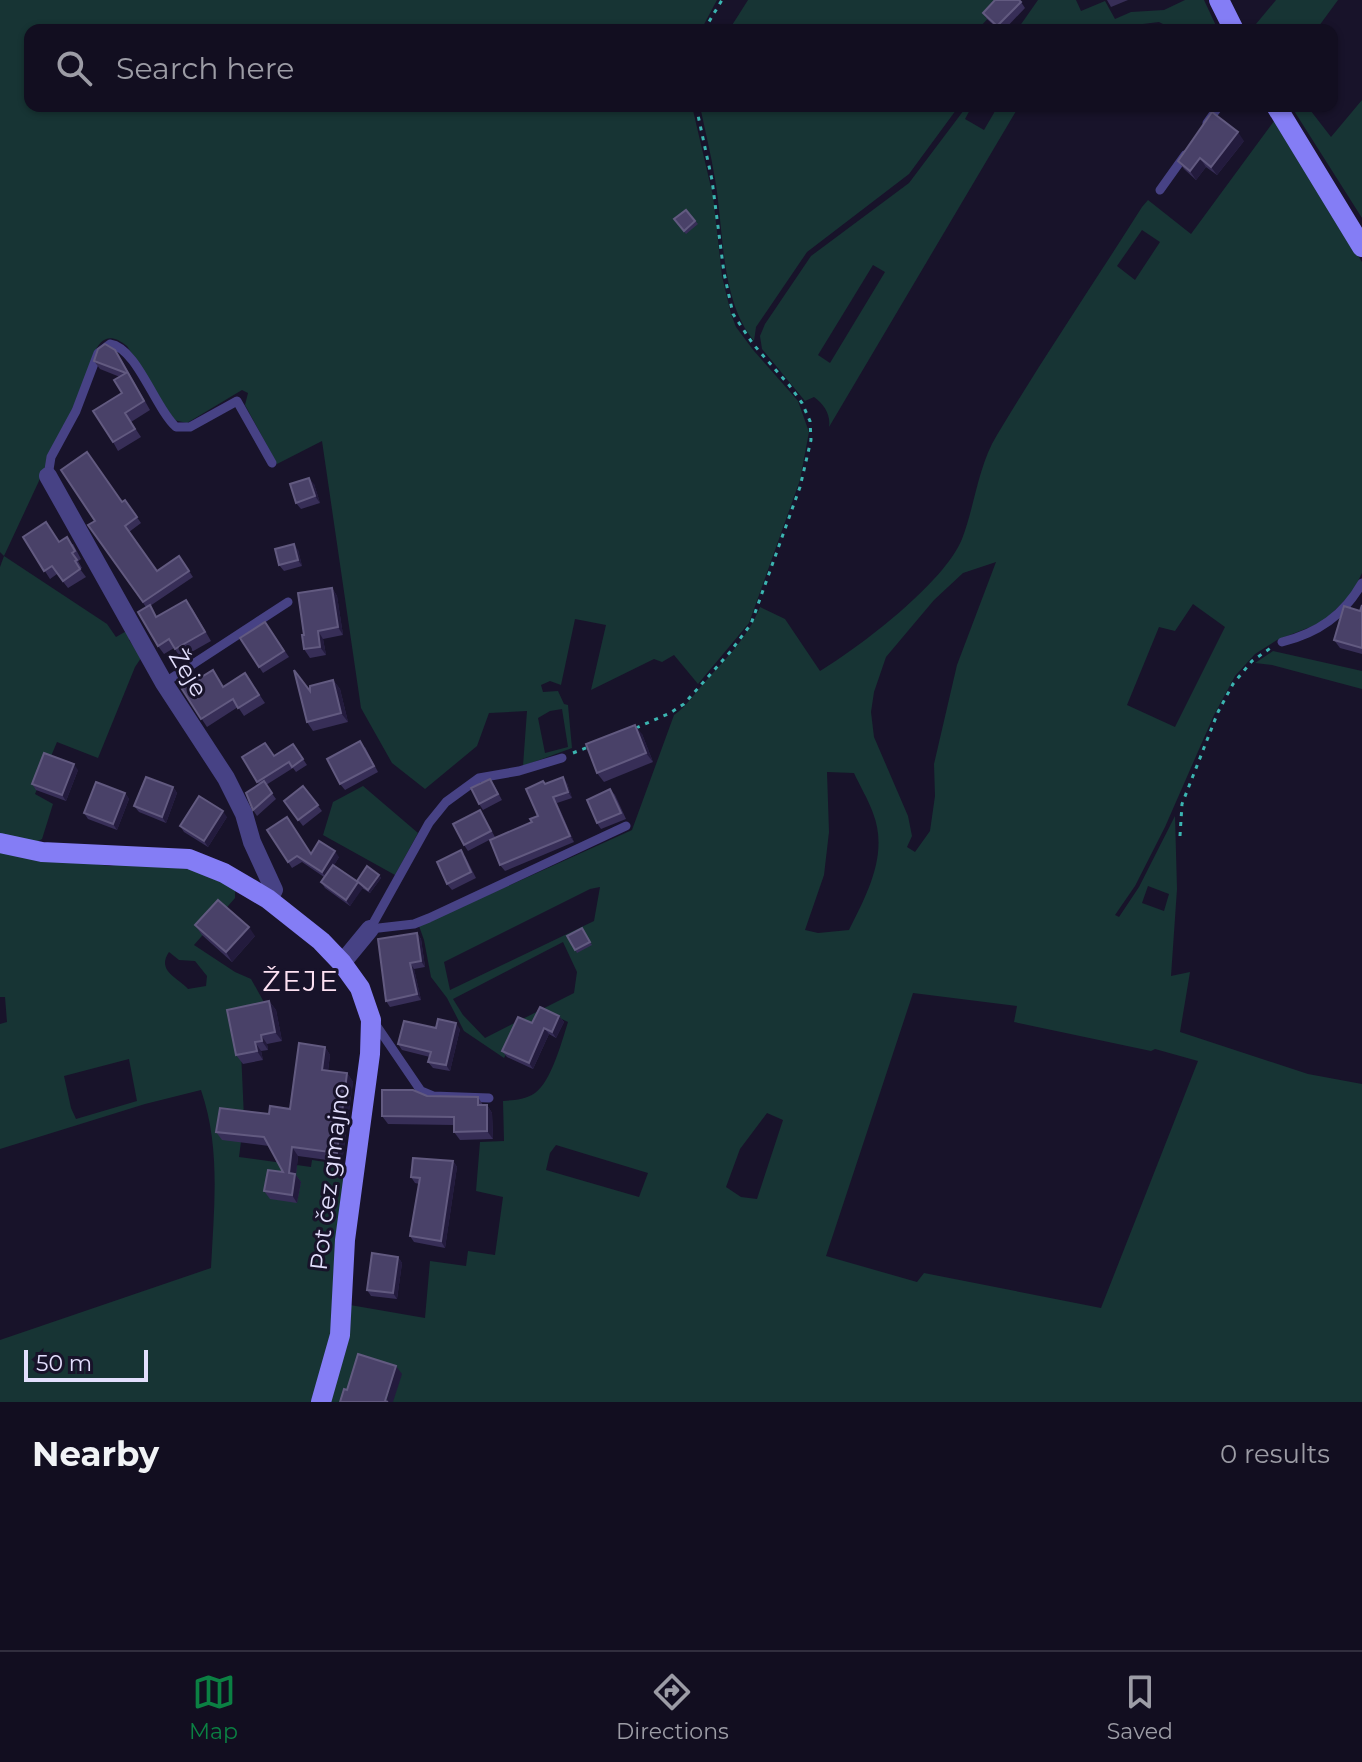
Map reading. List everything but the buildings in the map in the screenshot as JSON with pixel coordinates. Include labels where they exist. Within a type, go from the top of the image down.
[{"type":"street","points":[[1219,0],[1231,24]]},
{"type":"street","points":[[1280,112],[1362,247]]},
{"type":"street","name":"Žeje","points":[[48,476],[164,683],[236,796],[274,890],[268,899]]},
{"type":"street","name":"Pot čez gmajno","points":[[0,843],[42,852],[189,859],[224,873],[268,899],[321,941],[360,988],[371,1020],[370,1054],[345,1240],[340,1335],[321,1402]]},
{"type":"street","points":[[342,963],[370,929]]},
{"type":"lane","points":[[1202,130],[1215,112]]},
{"type":"lane","points":[[1160,190],[1194,142]]},
{"type":"lane","points":[[48,476],[51,457],[76,411],[98,353],[110,344],[127,352],[176,427],[190,427],[237,401],[272,463]]},
{"type":"lane","points":[[1282,642],[1306,636],[1323,627],[1355,595],[1362,583]]},
{"type":"lane","points":[[164,683],[288,602]]},
{"type":"lane","points":[[370,929],[429,823],[446,802],[479,778],[519,771],[562,758]]},
{"type":"lane","points":[[370,929],[414,924],[429,918],[626,826]]},
{"type":"lane","points":[[371,1020],[421,1091],[433,1096],[489,1098]]},
{"type":"lane","points":[[370,1054],[393,1048]]},
{"type":"path","points":[[708,24],[722,0]]},
{"type":"path","points":[[633,729],[684,704],[751,624],[800,487],[811,440],[810,421],[802,403],[740,328],[733,314],[724,273],[712,180],[697,112]]},
{"type":"path","points":[[1180,836],[1182,804],[1218,712],[1233,684],[1252,661],[1282,642]]},
{"type":"path","points":[[562,758],[590,746]]},
{"type":"green space","points":[[0,0],[717,0],[704,24],[24,24],[24,112],[693,112],[713,196],[722,276],[731,314],[736,327],[754,351],[798,401],[809,432],[800,480],[749,623],[698,684],[674,655],[662,662],[654,659],[591,690],[606,625],[575,619],[561,685],[550,681],[541,685],[543,692],[558,691],[564,704],[568,705],[572,748],[523,766],[527,711],[489,713],[477,746],[425,789],[392,763],[361,708],[322,441],[277,464],[245,405],[248,393],[242,390],[187,423],[174,420],[127,346],[109,338],[98,346],[94,354],[86,380],[4,556],[0,552]],"holes":[[[562,709],[568,747],[545,753],[538,718]]]},
{"type":"green space","points":[[748,0],[1005,0],[983,24],[733,24]]},
{"type":"green space","points":[[1038,0],[1076,0],[1081,11],[1105,1],[1115,19],[1131,12],[1164,10],[1185,0],[1204,0],[1215,24],[1159,22],[1021,24]]},
{"type":"green space","points":[[1276,0],[1338,0],[1320,24],[1256,24]]},
{"type":"green space","points":[[1362,100],[1362,218],[1295,112],[1312,112],[1331,137]]},
{"type":"green space","points":[[701,112],[955,112],[909,174],[807,252],[756,327],[754,341],[743,324],[729,285],[715,179]]},
{"type":"green space","points":[[962,112],[969,112],[965,119],[984,130],[994,112],[1015,112],[829,427],[824,406],[814,397],[805,401],[762,349],[760,336],[811,256],[909,183]],"holes":[[[873,265],[885,272],[830,363],[818,355]]]},
{"type":"green space","points":[[1274,121],[1362,262],[1362,573],[1352,593],[1323,622],[1277,640],[1255,654],[1235,676],[1214,715],[1165,827],[1135,886],[1115,915],[1119,917],[1139,887],[1175,816],[1177,889],[1171,976],[1190,972],[1180,1032],[1308,1074],[1362,1084],[1362,1402],[329,1402],[350,1305],[425,1318],[430,1261],[466,1266],[468,1251],[495,1255],[503,1197],[476,1191],[480,1142],[504,1141],[503,1101],[527,1097],[541,1088],[568,1022],[545,1011],[537,1026],[524,1023],[504,1058],[464,1031],[447,998],[431,977],[419,926],[632,830],[674,715],[736,647],[760,607],[785,619],[820,671],[900,612],[953,556],[962,539],[985,460],[997,435],[1142,207],[1148,200],[1191,234]],"holes":[[[1142,230],[1160,242],[1135,280],[1117,266]],[[996,562],[957,665],[934,764],[935,796],[930,831],[915,852],[907,847],[912,836],[908,816],[874,737],[871,712],[886,657],[934,600],[963,573]],[[1193,604],[1225,627],[1175,727],[1127,705],[1159,627],[1175,631]],[[827,772],[854,773],[877,828],[879,844],[874,873],[849,930],[818,933],[805,930],[824,875],[829,832]],[[1148,886],[1169,894],[1164,911],[1142,903]],[[600,887],[594,921],[450,990],[444,962],[590,889]],[[563,942],[577,972],[574,993],[485,1038],[463,1015],[453,999]],[[913,993],[1017,1006],[1014,1022],[1151,1051],[1155,1049],[1198,1061],[1101,1308],[924,1273],[917,1282],[826,1256]],[[767,1113],[783,1120],[757,1199],[741,1197],[726,1187],[740,1149]],[[556,1145],[648,1173],[639,1197],[546,1170],[550,1153]]]},
{"type":"green space","points":[[4,556],[107,624],[116,637],[130,629],[129,640],[141,658],[98,758],[57,742],[35,794],[53,804],[42,839],[35,843],[0,839],[0,567]]},
{"type":"green space","points":[[1273,651],[1362,671],[1362,689],[1255,663]]},
{"type":"green space","points":[[363,786],[418,833],[395,875],[323,835],[333,802]]},
{"type":"green space","points":[[0,850],[109,866],[131,863],[189,869],[235,888],[235,898],[194,945],[251,979],[265,1004],[241,1051],[244,1118],[239,1157],[311,1167],[312,1160],[352,1166],[339,1302],[315,1402],[0,1402],[0,1340],[211,1268],[215,1178],[211,1134],[201,1090],[0,1149],[0,1024],[7,1022],[5,997],[0,997]],"holes":[[[169,952],[179,960],[195,961],[207,976],[206,986],[188,989],[174,977],[165,964]],[[129,1059],[137,1101],[76,1119],[64,1076]]]},
{"type":"district","name":"ŽEJE","points":[[301,981]]}]
